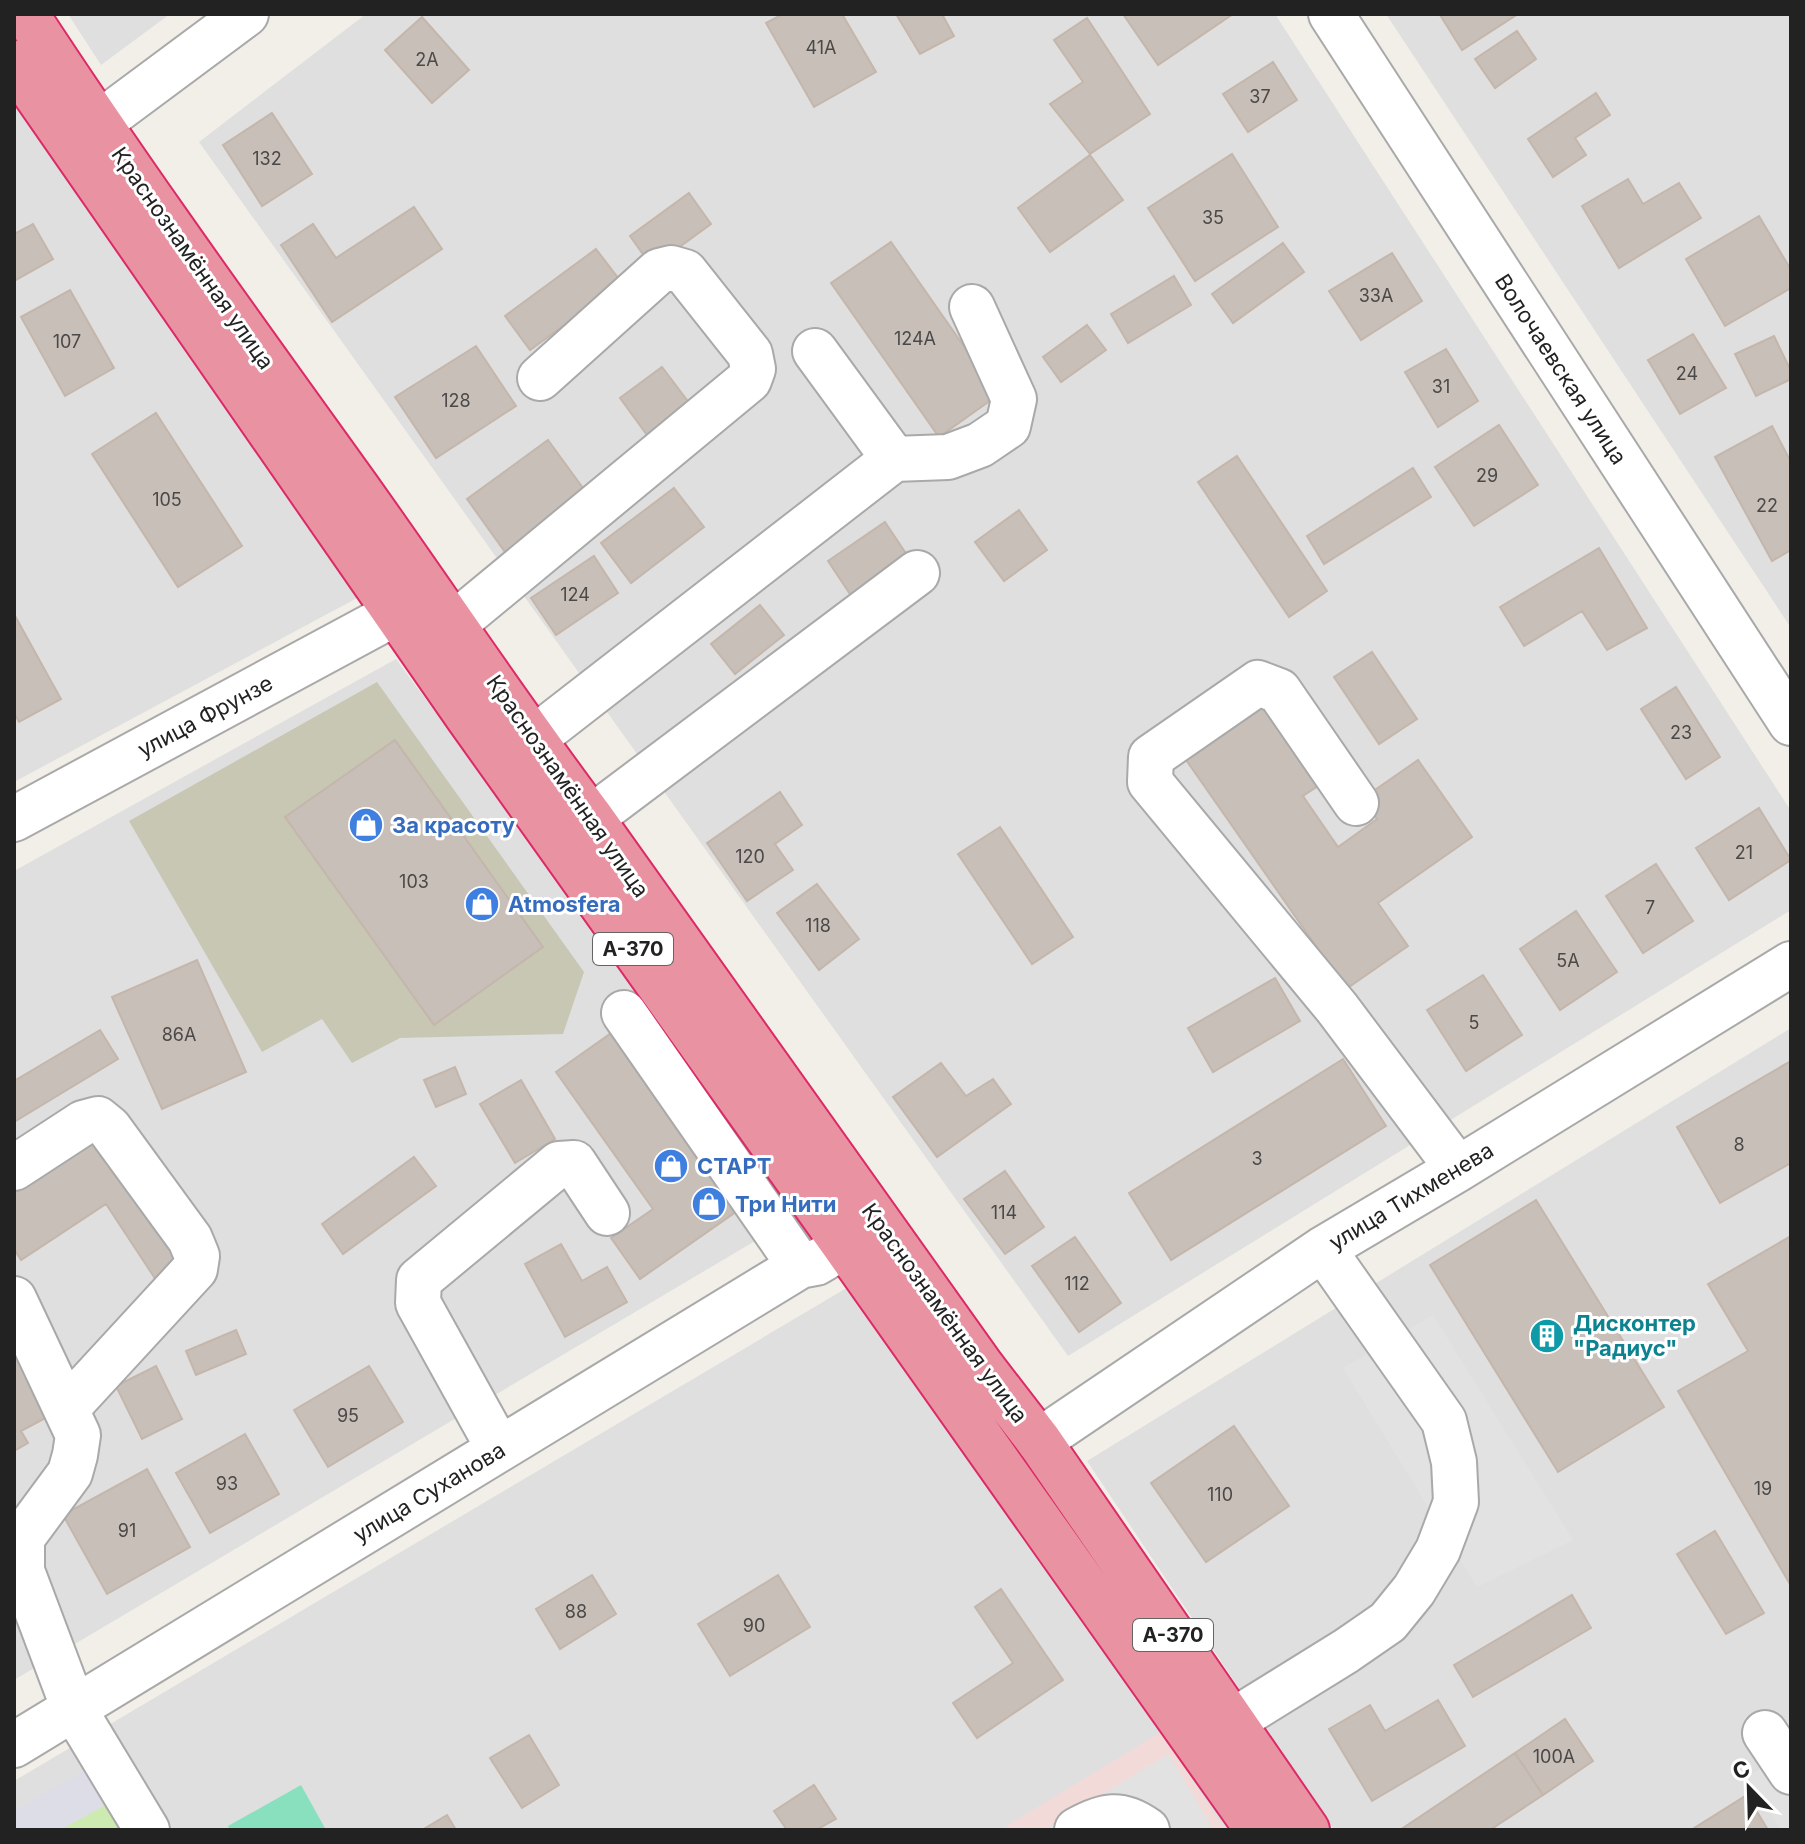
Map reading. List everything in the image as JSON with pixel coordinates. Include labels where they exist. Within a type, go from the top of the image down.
[{"type":"highway","name":"Краснознамённая улица","points":[[26,14],[98,124],[454,624],[532,740],[591,818],[982,1367],[1039,1441],[1307,1830]]},
{"type":"highway","name":"Краснознамённая улица","points":[[14,63],[396,613],[1258,1830]]},
{"type":"street","points":[[98,124],[246,14]]},
{"type":"street","name":"Волочаевская улица","points":[[1331,14],[1791,723]]},
{"type":"street","points":[[454,624],[749,380],[753,369],[750,354],[685,272],[671,268],[659,271],[540,378]]},
{"type":"street","points":[[532,740],[894,459],[948,457],[980,445],[1008,426],[1014,399],[972,307]]},
{"type":"street","points":[[815,351],[894,459]]},
{"type":"street","points":[[591,818],[917,573]]},
{"type":"street","name":"улица Фрунзе","points":[[14,819],[396,613]]},
{"type":"street","points":[[1356,803],[1279,691],[1258,683],[1151,757],[1150,782],[1337,1008],[1458,1169]]},
{"type":"street","name":"улица Тихменева","points":[[1039,1441],[1323,1249],[1791,964]]},
{"type":"street","points":[[624,1013],[800,1266]]},
{"type":"street","points":[[14,1168],[83,1123],[98,1119],[109,1128],[190,1239],[197,1256],[195,1269],[66,1409]]},
{"type":"street","points":[[499,1449],[418,1303],[419,1280],[559,1164],[574,1163],[607,1213]]},
{"type":"street","name":"улица Суханова","points":[[14,1745],[800,1266],[816,1263],[845,1246]]},
{"type":"street","points":[[1233,1721],[1388,1622],[1414,1590],[1438,1550],[1456,1502],[1454,1462],[1444,1421],[1323,1249]]},
{"type":"street","points":[[14,1299],[78,1435],[70,1473],[22,1538],[22,1571],[74,1709],[147,1830]]},
{"type":"street","points":[[1765,1733],[1791,1772]]},
{"type":"street","points":[[1077,1830],[1093,1821],[1113,1816],[1134,1821],[1147,1830]]},
{"type":"shaded area","points":[[68,14],[170,14],[101,65]]},
{"type":"shaded area","points":[[366,14],[1275,14],[1791,811],[1791,910],[1068,1356],[199,142]]},
{"type":"shaded area","points":[[1386,14],[1791,14],[1791,628]]},
{"type":"shaded area","points":[[14,81],[361,596],[14,782]]},
{"type":"shaded area","points":[[396,659],[804,1212],[14,1680],[14,871]]},
{"type":"shaded area","points":[[377,682],[584,972],[563,1034],[400,1038],[352,1063],[322,1019],[262,1052],[129,821]]},
{"type":"shaded area","points":[[1791,1028],[1791,1830],[1334,1830],[1087,1461]]},
{"type":"shaded area","points":[[855,1283],[1234,1830],[14,1830],[14,1781]]},
{"type":"shaded area","points":[[1433,1315],[1573,1540],[1477,1587],[1343,1368]]},
{"type":"shaded area","points":[[1161,1732],[1225,1830],[1000,1830]]},
{"type":"shaded area","points":[[1791,1750],[1791,1830],[1781,1830],[1748,1776]]},
{"type":"shaded area","points":[[1168,1754],[1211,1825],[1203,1830],[1044,1830]]},
{"type":"shaded area","points":[[95,1764],[116,1799],[60,1830],[14,1830],[14,1811]]},
{"type":"green space","points":[[301,1785],[326,1830],[230,1830],[228,1826]]},
{"type":"green space","points":[[116,1799],[134,1830],[60,1830]]},
{"type":"building","points":[[783,14],[842,14],[876,72],[814,107],[766,23]]},
{"type":"building","points":[[896,14],[942,14],[954,36],[920,54]]},
{"type":"building","points":[[1123,14],[1233,14],[1158,65]]},
{"type":"building","points":[[1441,14],[1518,14],[1462,50]]},
{"type":"building","points":[[422,17],[469,70],[432,103],[385,50]]},
{"type":"building","points":[[1087,18],[1150,114],[1090,154],[1050,104],[1083,82],[1054,40]]},
{"type":"building","points":[[1517,31],[1536,59],[1495,88],[1475,59]]},
{"type":"building","points":[[1273,62],[1297,100],[1248,132],[1223,94]]},
{"type":"building","points":[[1596,93],[1610,115],[1575,138],[1586,155],[1553,177],[1528,139]]},
{"type":"building","points":[[272,113],[312,174],[262,206],[223,145]]},
{"type":"building","points":[[1232,154],[1278,227],[1195,281],[1148,208]]},
{"type":"building","points":[[1090,155],[1123,200],[1050,252],[1018,208]]},
{"type":"building","points":[[1628,179],[1643,204],[1679,183],[1701,218],[1619,268],[1582,206]]},
{"type":"building","points":[[689,193],[711,224],[652,267],[630,236]]},
{"type":"building","points":[[414,207],[442,249],[332,322],[281,245],[313,224],[336,258]]},
{"type":"building","points":[[1759,216],[1791,270],[1791,288],[1725,326],[1686,259]]},
{"type":"building","points":[[33,224],[53,259],[14,281],[14,234]]},
{"type":"building","points":[[891,242],[998,395],[939,437],[831,283]]},
{"type":"building","points":[[1283,243],[1304,272],[1233,323],[1212,294]]},
{"type":"building","points":[[596,249],[622,283],[530,350],[505,316]]},
{"type":"building","points":[[1392,253],[1422,301],[1361,340],[1329,291]]},
{"type":"building","points":[[1174,276],[1191,305],[1128,343],[1111,314]]},
{"type":"building","points":[[70,290],[114,368],[65,396],[21,317]]},
{"type":"building","points":[[1087,325],[1106,350],[1061,382],[1043,357]]},
{"type":"building","points":[[1693,334],[1726,388],[1680,414],[1648,360]]},
{"type":"building","points":[[1774,336],[1791,371],[1791,379],[1756,396],[1735,354]]},
{"type":"building","points":[[476,346],[516,406],[436,458],[395,397]]},
{"type":"building","points":[[1446,349],[1478,401],[1438,427],[1405,372]]},
{"type":"building","points":[[662,367],[690,404],[647,435],[620,398]]},
{"type":"building","points":[[156,413],[242,546],[178,587],[92,454]]},
{"type":"building","points":[[1499,425],[1538,485],[1474,526],[1435,467]]},
{"type":"building","points":[[1772,426],[1791,462],[1791,550],[1772,561],[1715,457]]},
{"type":"building","points":[[548,440],[591,499],[510,559],[467,499]]},
{"type":"building","points":[[1237,456],[1327,591],[1289,617],[1198,482]]},
{"type":"building","points":[[1413,468],[1431,497],[1324,564],[1307,536]]},
{"type":"building","points":[[674,488],[704,527],[631,583],[601,543]]},
{"type":"building","points":[[1019,510],[1047,550],[1004,581],[975,542]]},
{"type":"building","points":[[885,522],[911,561],[854,600],[828,561]]},
{"type":"building","points":[[1599,548],[1647,628],[1607,650],[1582,611],[1524,646],[1500,607]]},
{"type":"building","points":[[594,556],[618,593],[556,635],[531,598]]},
{"type":"building","points":[[760,605],[784,635],[735,674],[711,644]]},
{"type":"building","points":[[14,614],[61,699],[19,722],[14,713]]},
{"type":"building","points":[[1372,652],[1417,719],[1379,744],[1334,677]]},
{"type":"building","points":[[1676,687],[1720,757],[1686,779],[1641,709]]},
{"type":"building","points":[[1270,697],[1327,780],[1303,796],[1338,847],[1377,819],[1362,799],[1418,760],[1472,837],[1378,903],[1408,946],[1346,989],[1184,757]]},
{"type":"building","points":[[395,740],[543,947],[434,1025],[285,817]]},
{"type":"building","points":[[780,792],[802,825],[775,844],[793,870],[747,901],[707,843]]},
{"type":"building","points":[[1759,808],[1791,860],[1729,900],[1696,848]]},
{"type":"building","points":[[1000,827],[1073,937],[1032,964],[958,854]]},
{"type":"building","points":[[1656,864],[1693,921],[1643,953],[1606,896]]},
{"type":"building","points":[[817,884],[859,939],[819,970],[777,913]]},
{"type":"building","points":[[1576,911],[1617,972],[1560,1010],[1520,949]]},
{"type":"building","points":[[197,960],[246,1072],[162,1109],[112,997]]},
{"type":"building","points":[[1483,975],[1522,1035],[1466,1071],[1427,1010]]},
{"type":"building","points":[[1275,978],[1300,1021],[1213,1072],[1188,1028]]},
{"type":"building","points":[[617,1029],[743,1207],[640,1279],[611,1238],[653,1209],[556,1072]]},
{"type":"building","points":[[100,1030],[118,1059],[14,1122],[14,1081]]},
{"type":"building","points":[[1343,1059],[1386,1126],[1171,1260],[1129,1193]]},
{"type":"building","points":[[1791,1061],[1791,1163],[1720,1203],[1677,1127]]},
{"type":"building","points":[[941,1063],[966,1096],[993,1079],[1011,1104],[937,1157],[893,1097]]},
{"type":"building","points":[[455,1067],[466,1094],[436,1107],[424,1080]]},
{"type":"building","points":[[521,1080],[555,1139],[515,1163],[480,1104]]},
{"type":"building","points":[[104,1133],[189,1262],[158,1283],[106,1204],[21,1260],[14,1249],[14,1193]]},
{"type":"building","points":[[414,1157],[436,1186],[343,1254],[322,1224]]},
{"type":"building","points":[[1005,1171],[1044,1227],[1005,1254],[964,1199]]},
{"type":"building","name":"Дисконтер \"Радиус\"","points":[[1536,1200],[1664,1407],[1558,1472],[1430,1265]]},
{"type":"building","points":[[1791,1236],[1791,1586],[1678,1391],[1748,1351],[1708,1284]]},
{"type":"building","points":[[1075,1237],[1121,1303],[1079,1332],[1032,1266]]},
{"type":"building","points":[[561,1244],[582,1281],[607,1267],[627,1302],[565,1337],[525,1264]]},
{"type":"building","points":[[236,1330],[246,1354],[196,1375],[186,1351]]},
{"type":"building","points":[[14,1340],[51,1415],[21,1431],[28,1443],[14,1451]]},
{"type":"building","points":[[156,1366],[182,1419],[142,1439],[116,1386]]},
{"type":"building","points":[[369,1366],[403,1422],[328,1467],[294,1410]]},
{"type":"building","points":[[1234,1426],[1289,1506],[1206,1562],[1151,1483]]},
{"type":"building","points":[[245,1434],[279,1494],[210,1533],[176,1473]]},
{"type":"building","points":[[147,1469],[190,1547],[107,1594],[63,1515]]},
{"type":"building","points":[[1715,1531],[1764,1613],[1726,1634],[1677,1554]]},
{"type":"building","points":[[592,1575],[616,1614],[560,1649],[536,1609]]},
{"type":"building","points":[[778,1575],[810,1627],[730,1676],[698,1624]]},
{"type":"building","points":[[1001,1589],[1063,1680],[977,1738],[953,1703],[1013,1663],[975,1607]]},
{"type":"building","points":[[1572,1595],[1591,1628],[1473,1697],[1454,1665]]},
{"type":"building","points":[[1438,1700],[1465,1746],[1372,1801],[1329,1729],[1370,1705],[1385,1731]]},
{"type":"building","points":[[1565,1719],[1593,1761],[1543,1795],[1515,1753]]},
{"type":"building","points":[[529,1735],[559,1785],[522,1808],[490,1758]]},
{"type":"building","points":[[1515,1753],[1543,1795],[1490,1830],[1400,1830]]},
{"type":"building","points":[[814,1785],[836,1819],[816,1830],[787,1830],[774,1811]]},
{"type":"building","points":[[1747,1795],[1768,1830],[1691,1830]]},
{"type":"building","points":[[447,1815],[456,1830],[422,1830]]},
{"type":"place","name":"За красоту","points":[[366,825]]},
{"type":"place","name":"Atmosfera","points":[[482,904]]},
{"type":"place","name":"СТАРТ","points":[[671,1166]]},
{"type":"place","name":"Три Нити","points":[[709,1204]]},
{"type":"place","name":"Дисконтер \"Радиус\"","points":[[1547,1336]]}]
